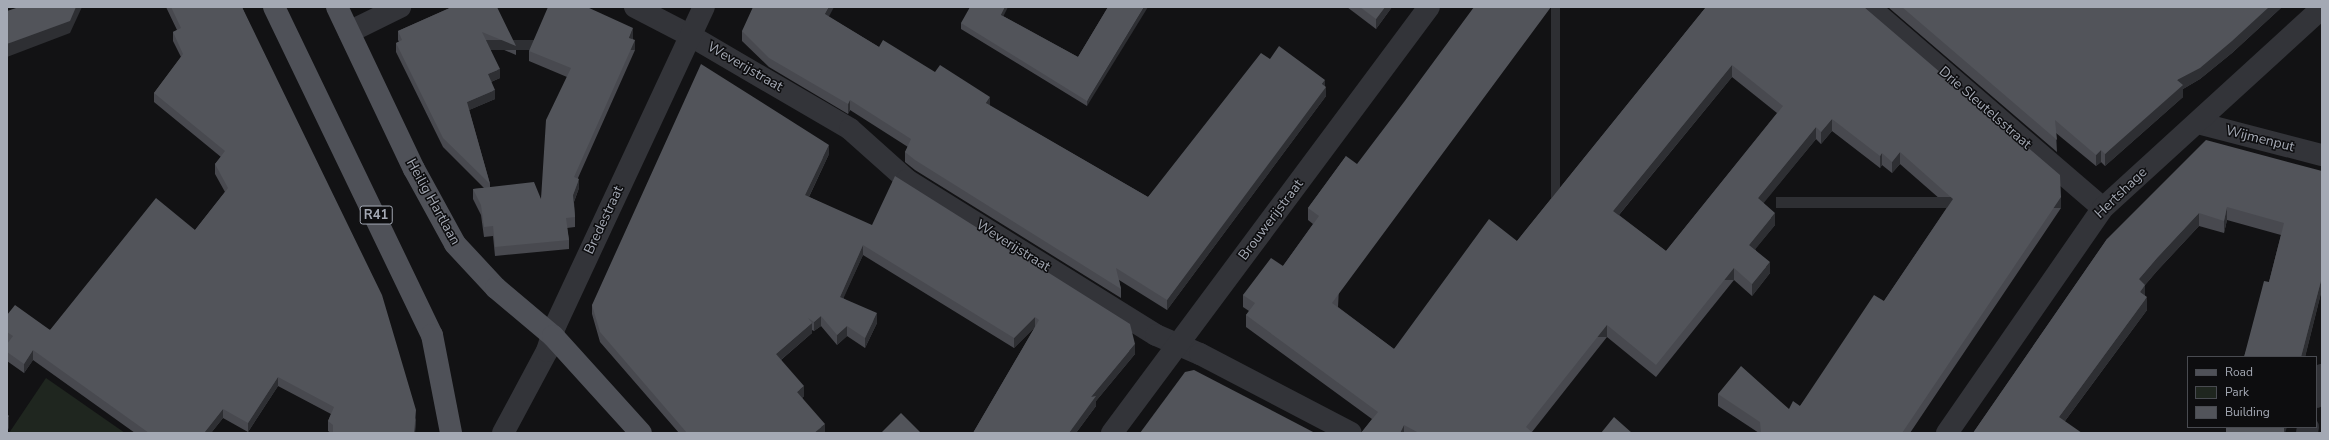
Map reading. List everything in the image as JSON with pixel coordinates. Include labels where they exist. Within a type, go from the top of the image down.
[{"type":"main road","name":"R41","points":[[274,7],[432,335],[451,433]]},
{"type":"main road","name":"Heilig Hartlaan","points":[[337,7],[414,169],[455,244],[496,288],[553,336],[641,433]]},
{"type":"street","points":[[348,32],[400,7]]},
{"type":"street","name":"Weverijstraat","points":[[635,7],[691,36],[850,129],[907,180],[1177,346],[1200,354],[1351,433]]},
{"type":"street","name":"Bredestraat","points":[[503,433],[553,336],[704,7]]},
{"type":"street","name":"Brouwerijstraat","points":[[1112,433],[1429,7]]},
{"type":"street","name":"Drie Sleutelsstraat","points":[[1869,7],[2102,208]]},
{"type":"street","name":"Hertshage","points":[[1947,433],[2102,208],[2198,123],[2322,8]]},
{"type":"street","name":"Wijmenput","points":[[2198,123],[2322,155]]},
{"type":"street","points":[[2317,393],[2322,375]]},
{"type":"green space","points":[[46,378],[125,433],[9,433]]},
{"type":"building","points":[[19,7],[76,7],[70,21],[7,44],[7,11]]},
{"type":"building","points":[[171,7],[242,7],[382,295],[416,410],[414,433],[333,433],[333,425],[328,421],[334,407],[278,377],[248,423],[223,409],[204,433],[149,433],[33,350],[24,364],[7,352],[7,344],[13,336],[7,332],[7,315],[15,305],[50,330],[156,198],[195,230],[228,188],[215,164],[225,151],[154,93],[183,54],[173,32],[181,28]]},
{"type":"building","points":[[452,7],[497,7],[516,46],[482,32],[500,69],[488,74],[495,90],[467,102],[490,184],[443,138],[396,43],[402,40],[398,31]]},
{"type":"building","points":[[548,7],[587,7],[633,28],[629,38],[635,40],[574,177],[579,179],[573,195],[575,217],[566,218],[569,240],[495,247],[493,226],[484,227],[481,205],[473,189],[534,182],[541,199],[546,120],[571,68],[529,51]]},
{"type":"building","points":[[753,7],[829,7],[825,14],[879,47],[883,40],[935,72],[940,65],[990,97],[986,103],[1148,197],[1261,53],[1270,59],[1279,46],[1325,80],[1322,84],[1326,87],[1167,300],[1116,268],[1121,289],[915,160],[905,152],[911,139],[850,100],[848,104],[769,58],[742,31]]},
{"type":"building","points":[[970,7],[1005,7],[1001,15],[1078,57],[1108,7],[1144,7],[1087,101],[961,23]]},
{"type":"building","points":[[1360,7],[1385,7],[1376,19]]},
{"type":"building","points":[[1474,7],[1551,7],[1332,303],[1394,349],[1489,219],[1517,241],[1706,7],[1864,7],[2060,175],[2061,197],[1902,433],[1761,433],[1760,422],[1718,394],[1741,366],[1789,409],[1793,401],[1800,406],[1874,295],[1884,301],[1953,199],[1900,152],[1892,162],[1882,153],[1880,156],[1832,119],[1821,132],[1816,127],[1758,198],[1775,213],[1749,245],[1770,262],[1752,284],[1734,268],[1656,365],[1607,325],[1526,427],[1533,433],[1419,433],[1404,425],[1400,433],[1361,433],[1378,412],[1246,315],[1255,303],[1243,295],[1271,258],[1283,266],[1319,216],[1308,208],[1346,156],[1357,164]],"holes":[[[1732,65],[1783,106],[1666,251],[1613,211]]]},
{"type":"building","points":[[1902,7],[2269,7],[2200,68],[2177,80],[2183,85],[2105,154],[2101,150],[2096,155],[2055,120],[2057,140]]},
{"type":"building","points":[[701,64],[829,145],[805,195],[872,225],[895,176],[1130,324],[1135,344],[1091,397],[1096,396],[1069,433],[973,433],[1039,320],[1035,317],[1014,338],[863,245],[840,297],[877,313],[865,338],[847,326],[837,335],[821,316],[814,322],[808,318],[812,323],[776,354],[804,386],[797,392],[825,424],[814,433],[687,433],[600,332],[592,305]]},
{"type":"building","points":[[2206,140],[2322,171],[2322,277],[2301,356],[2244,356],[2264,281],[2269,282],[2284,223],[2227,207],[2224,221],[2199,213],[2139,279],[2145,285],[2140,292],[2147,297],[2059,417],[2082,433],[1973,433],[2107,239]]},
{"type":"building","points":[[1194,370],[1315,433],[1140,433],[1185,372]]},
{"type":"building","points":[[901,413],[920,432],[881,433]]},
{"type":"building","points":[[1614,417],[1632,433],[1601,433]]},
{"type":"building","points":[[2226,428],[2284,428],[2284,433],[2226,433]]}]
